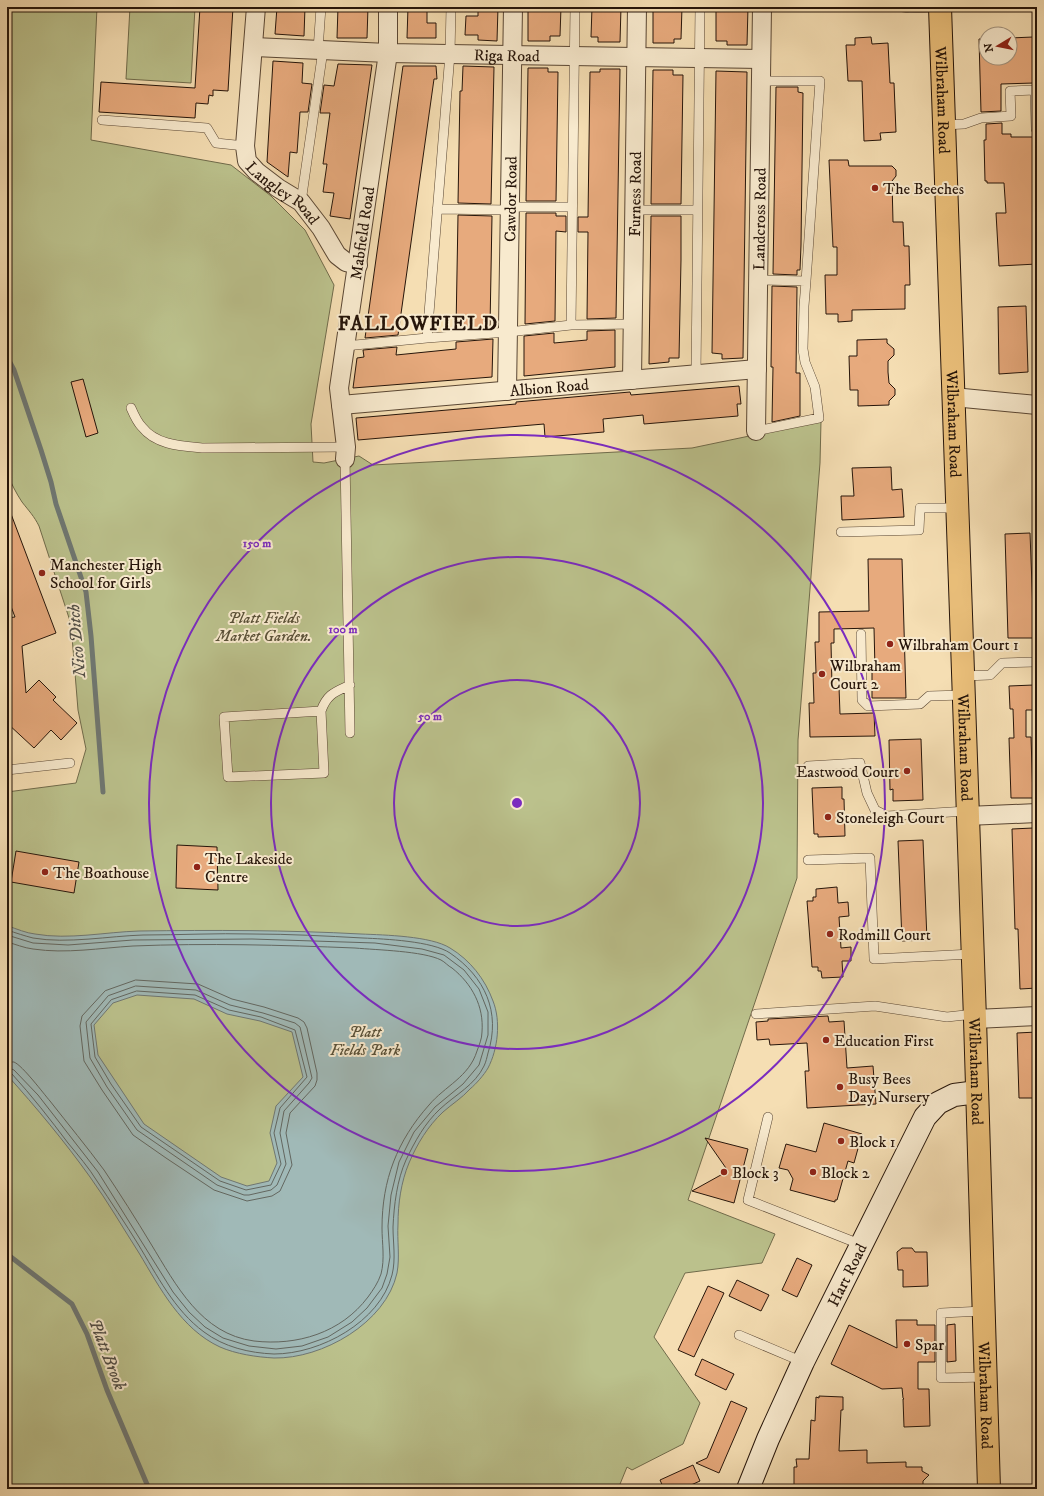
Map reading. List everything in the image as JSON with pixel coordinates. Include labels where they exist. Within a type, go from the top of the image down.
[{"type":"highway","name":"Wilbraham Road","points":[[940,7],[989,1489]]},
{"type":"street","name":"Langley Road","points":[[256,7],[245,146],[247,161],[257,172],[278,188],[302,202],[321,228],[337,255],[346,262],[358,265]]},
{"type":"street","name":"Mabfield Road","points":[[346,453],[340,388],[388,52],[388,7]]},
{"type":"street","name":"Cawdor Road","points":[[507,391],[513,7]]},
{"type":"street","name":"Furness Road","points":[[632,380],[637,7]]},
{"type":"street","name":"Landcross Road","points":[[756,431],[762,7]]},
{"type":"street","name":"Riga Road","points":[[252,47],[450,54],[761,59]]},
{"type":"street","name":"Albion Road","points":[[341,405],[757,369]]},
{"type":"street","points":[[953,397],[1037,405]]},
{"type":"street","points":[[967,813],[1037,814]]},
{"type":"street","points":[[974,1017],[1037,1016]]},
{"type":"street","name":"Hart Road","points":[[748,1489],[768,1439],[803,1362],[925,1117],[938,1103],[954,1095],[977,1092]]},
{"type":"lane","points":[[302,202],[321,50],[321,7]]},
{"type":"lane","points":[[427,338],[450,54],[451,7]]},
{"type":"lane","points":[[571,325],[575,7]]},
{"type":"lane","points":[[696,375],[700,7]]},
{"type":"lane","points":[[902,7],[940,7]]},
{"type":"lane","points":[[756,431],[819,418],[815,387],[805,362],[803,349],[804,306],[820,81],[761,81]]},
{"type":"lane","points":[[944,125],[964,124],[981,118],[1011,116],[1010,91],[1035,90],[1036,129]]},
{"type":"lane","points":[[102,120],[206,128],[216,143],[245,146]]},
{"type":"lane","points":[[437,210],[572,207]]},
{"type":"lane","points":[[634,210],[698,210]]},
{"type":"lane","points":[[758,280],[806,281]]},
{"type":"lane","points":[[345,346],[571,325],[633,324]]},
{"type":"lane","points":[[131,408],[142,427],[150,436],[164,442],[182,446],[346,453],[350,733]]},
{"type":"lane","points":[[840,532],[919,530],[920,508],[956,508]]},
{"type":"lane","points":[[861,634],[862,700],[868,706],[920,704],[929,696],[990,675],[1002,663],[1035,662]]},
{"type":"lane","points":[[321,711],[224,717],[228,777],[324,773],[321,711],[324,702],[330,694],[350,685]]},
{"type":"lane","points":[[7,770],[70,763]]},
{"type":"lane","points":[[808,766],[860,764],[867,793],[875,810],[888,816],[967,813]]},
{"type":"lane","points":[[808,860],[870,858],[874,959],[972,954]]},
{"type":"lane","points":[[756,1014],[876,1006],[947,1017],[974,1017]]},
{"type":"lane","points":[[768,1117],[748,1200],[862,1246]]},
{"type":"lane","points":[[984,1311],[941,1313],[941,1378],[986,1377]]},
{"type":"lane","points":[[739,1335],[803,1362]]},
{"type":"green space","name":"Platt Fields Park","points":[[7,7],[97,7],[91,140],[231,165],[271,196],[305,230],[334,285],[311,424],[313,462],[324,463],[359,456],[373,465],[692,448],[821,421],[820,463],[798,740],[797,878],[688,1200],[775,1234],[762,1263],[685,1273],[654,1337],[700,1403],[683,1444],[632,1470],[627,1467],[618,1489],[7,1489],[7,792],[76,783],[86,749],[78,710],[71,624],[39,526],[20,499],[7,473]]},
{"type":"green space","points":[[130,7],[195,7],[191,83],[126,79]]},
{"type":"water","points":[[7,913],[11,914],[8,926],[28,933],[48,936],[74,936],[139,931],[194,930],[382,935],[431,941],[450,948],[464,958],[476,971],[490,993],[498,1026],[496,1044],[488,1068],[475,1085],[432,1123],[419,1142],[409,1163],[399,1201],[398,1267],[391,1291],[380,1308],[366,1322],[349,1335],[331,1345],[293,1357],[267,1358],[233,1352],[220,1347],[194,1330],[183,1319],[155,1280],[97,1186],[50,1125],[7,1075]],"holes":[[[137,995],[194,999],[227,1014],[260,1021],[292,1032],[303,1077],[276,1106],[270,1133],[277,1163],[269,1181],[247,1186],[221,1177],[144,1124],[98,1055],[94,1025],[113,1003]]]},
{"type":"building","points":[[200,7],[233,7],[228,91],[213,90],[213,96],[209,95],[208,104],[196,103],[195,118],[99,112],[101,82],[195,88]]},
{"type":"building","points":[[277,7],[305,7],[304,36],[275,34]]},
{"type":"building","points":[[338,7],[368,7],[367,38],[337,38]]},
{"type":"building","points":[[408,7],[427,7],[427,23],[436,23],[436,38],[407,38]]},
{"type":"building","points":[[478,7],[498,7],[497,41],[478,40],[478,35],[465,35],[466,16],[478,16]]},
{"type":"building","points":[[528,7],[561,7],[560,36],[550,36],[550,41],[528,41]]},
{"type":"building","points":[[592,7],[621,7],[620,42],[598,42],[598,37],[591,37]]},
{"type":"building","points":[[653,7],[682,7],[681,39],[674,39],[674,43],[653,43]]},
{"type":"building","points":[[716,7],[748,7],[747,45],[727,45],[727,41],[716,41]]},
{"type":"building","points":[[871,37],[872,44],[888,43],[890,83],[894,83],[896,132],[880,133],[881,140],[864,141],[862,81],[848,81],[846,45],[855,45],[855,38]]},
{"type":"building","points":[[1033,37],[1034,83],[1001,84],[1001,111],[981,112],[980,66],[1018,66],[1018,38]]},
{"type":"building","points":[[273,61],[303,63],[302,83],[312,84],[308,112],[300,112],[297,153],[290,152],[288,177],[267,162]]},
{"type":"building","points":[[338,64],[372,65],[350,219],[330,216],[334,193],[323,192],[327,164],[323,164],[330,113],[320,113],[324,85],[334,86]]},
{"type":"building","points":[[403,66],[436,66],[437,79],[434,79],[398,335],[365,338]]},
{"type":"building","points":[[463,66],[494,67],[491,204],[458,203],[460,91],[462,91]]},
{"type":"building","points":[[528,68],[548,68],[548,72],[558,72],[556,201],[526,201]]},
{"type":"building","points":[[600,69],[620,69],[616,318],[587,319],[588,232],[578,232],[578,217],[588,217],[590,72],[600,72]]},
{"type":"building","points":[[653,70],[673,70],[673,75],[683,75],[681,204],[651,204]]},
{"type":"building","points":[[716,71],[747,72],[743,358],[722,359],[722,354],[712,353]]},
{"type":"building","points":[[776,87],[798,87],[798,92],[803,93],[801,245],[800,270],[797,270],[797,275],[773,274]]},
{"type":"building","points":[[1002,123],[1002,134],[1011,134],[1011,137],[1033,137],[1034,203],[1037,203],[1037,264],[999,266],[996,213],[1006,213],[1004,183],[987,183],[987,181],[985,181],[984,140],[986,140],[986,124]]},
{"type":"building","points":[[829,160],[848,160],[849,166],[892,166],[896,170],[896,176],[892,181],[893,222],[903,222],[904,246],[909,246],[910,285],[905,285],[905,309],[852,310],[852,321],[838,322],[838,314],[826,314],[825,275],[837,275],[837,247],[833,247]]},
{"type":"building","points":[[526,213],[556,213],[556,216],[566,216],[566,232],[556,231],[555,321],[525,324]]},
{"type":"building","points":[[458,215],[492,216],[490,327],[456,330]]},
{"type":"building","points":[[651,216],[681,216],[681,260],[679,358],[669,358],[669,362],[649,364]]},
{"type":"building","points":[[772,286],[797,287],[796,373],[800,373],[800,416],[772,422],[773,367],[771,367]]},
{"type":"building","points":[[1026,306],[1028,372],[999,374],[998,307]]},
{"type":"building","points":[[615,330],[615,367],[524,376],[524,336],[554,333],[554,343],[587,340],[587,331]]},
{"type":"building","points":[[493,339],[492,377],[353,388],[357,358],[364,357],[363,350],[397,347],[396,355],[456,349],[456,342]]},
{"type":"building","points":[[887,339],[887,343],[894,349],[894,355],[888,361],[888,372],[889,383],[895,389],[895,395],[889,401],[889,405],[858,406],[858,390],[850,390],[849,356],[857,356],[857,340]]},
{"type":"building","points":[[83,379],[98,433],[86,437],[71,382]]},
{"type":"building","points":[[739,386],[741,404],[737,404],[738,416],[644,424],[643,415],[603,419],[604,432],[545,437],[544,424],[358,440],[356,418],[630,392],[631,395]]},
{"type":"building","points":[[891,467],[892,490],[902,489],[904,517],[842,520],[841,496],[854,496],[852,468]]},
{"type":"building","points":[[7,506],[56,633],[22,646],[26,693],[39,680],[56,697],[53,700],[77,723],[61,740],[51,730],[34,748],[7,723],[7,618],[15,617],[7,596]]},
{"type":"building","points":[[1030,533],[1034,638],[1008,638],[1005,534]]},
{"type":"building","points":[[868,559],[902,559],[906,698],[872,698],[872,670],[875,669],[874,628],[834,629],[834,643],[831,643],[832,687],[839,687],[840,714],[874,713],[875,736],[810,737],[809,703],[814,703],[813,673],[816,673],[815,642],[819,642],[819,612],[869,611]]},
{"type":"building","points":[[1034,685],[1034,687],[1037,687],[1037,710],[1026,710],[1026,737],[1031,737],[1033,798],[1011,798],[1009,738],[1014,738],[1013,709],[1010,709],[1009,686]]},
{"type":"building","name":"Eastwood Court","points":[[921,739],[923,800],[893,801],[893,789],[890,790],[889,740]]},
{"type":"building","name":"Stoneleigh Court","points":[[842,787],[842,799],[844,799],[845,836],[818,837],[818,834],[814,834],[812,788]]},
{"type":"building","points":[[1033,828],[1037,988],[1020,989],[1018,929],[1015,929],[1012,829]]},
{"type":"building","points":[[923,840],[927,940],[902,941],[898,841]]},
{"type":"building","name":"The Lakeside Centre","points":[[177,845],[217,847],[218,890],[176,888]]},
{"type":"building","name":"The Boathouse","points":[[16,851],[79,862],[74,893],[11,882]]},
{"type":"building","name":"Rodmill Court","points":[[837,887],[838,903],[848,902],[849,916],[839,917],[841,948],[851,947],[851,961],[842,961],[843,977],[822,978],[821,971],[818,971],[818,967],[812,967],[807,901],[813,901],[813,897],[816,897],[816,889]]},
{"type":"building","points":[[828,1016],[829,1022],[844,1021],[847,1068],[873,1066],[876,1104],[807,1108],[805,1071],[809,1071],[807,1043],[770,1045],[769,1039],[757,1040],[756,1022],[768,1021],[768,1019]]},
{"type":"building","points":[[1037,1032],[1037,1098],[1019,1098],[1017,1033]]},
{"type":"building","points":[[824,1123],[862,1134],[854,1163],[848,1161],[837,1200],[835,1200],[835,1202],[790,1190],[793,1179],[788,1170],[779,1168],[786,1144],[816,1152]]},
{"type":"building","name":"Block 3","points":[[705,1138],[748,1149],[734,1203],[692,1191],[728,1171]]},
{"type":"building","points":[[902,1248],[912,1248],[915,1252],[927,1252],[928,1286],[903,1287],[903,1270],[898,1270],[897,1252]]},
{"type":"building","points":[[797,1258],[812,1265],[797,1297],[782,1290]]},
{"type":"building","points":[[737,1280],[769,1295],[761,1311],[729,1296]]},
{"type":"building","points":[[708,1286],[724,1293],[694,1357],[678,1350]]},
{"type":"building","points":[[896,1320],[917,1320],[917,1325],[935,1325],[935,1362],[918,1362],[918,1389],[929,1389],[930,1426],[904,1427],[904,1399],[902,1388],[882,1389],[831,1364],[849,1325],[897,1348]]},
{"type":"building","points":[[955,1324],[956,1361],[947,1362],[947,1325]]},
{"type":"building","points":[[702,1359],[734,1374],[726,1390],[695,1375]]},
{"type":"building","points":[[819,1396],[843,1397],[839,1451],[867,1450],[867,1463],[906,1462],[906,1467],[922,1467],[922,1471],[929,1475],[923,1481],[923,1489],[888,1489],[888,1487],[861,1487],[862,1489],[794,1488],[794,1467],[797,1467],[796,1459],[809,1459],[811,1420],[815,1421],[816,1397],[819,1398]]},
{"type":"building","points":[[731,1401],[747,1408],[719,1473],[696,1463],[707,1458]]},
{"type":"building","points":[[693,1465],[700,1481],[682,1489],[664,1489],[660,1480]]},
{"type":"waterway","name":"Nico Ditch","points":[[7,357],[14,370],[41,450],[56,504],[86,592],[91,636],[103,792]]},
{"type":"waterway","name":"Platt Brook","points":[[7,1254],[72,1304],[87,1334],[107,1390],[149,1489]]},
{"type":"place","name":"The Beeches","points":[[875,188]]},
{"type":"place","name":"Manchester High School for Girls","points":[[42,573]]},
{"type":"place","name":"Wilbraham Court 1","points":[[890,644]]},
{"type":"place","name":"Wilbraham Court 2","points":[[822,674]]},
{"type":"place","name":"Eastwood Court","points":[[907,771]]},
{"type":"place","name":"Stoneleigh Court","points":[[828,817]]},
{"type":"place","name":"The Lakeside Centre","points":[[197,867]]},
{"type":"place","name":"The Boathouse","points":[[45,872]]},
{"type":"place","name":"Rodmill Court","points":[[830,934]]},
{"type":"place","name":"Education First","points":[[826,1040]]},
{"type":"place","name":"Busy Bees Day Nursery","points":[[840,1087]]},
{"type":"place","name":"Block 1","points":[[841,1141]]},
{"type":"place","name":"Block 3","points":[[724,1172]]},
{"type":"place","name":"Block 2","points":[[813,1172]]},
{"type":"place","name":"Spar","points":[[907,1344]]},
{"type":"district","name":"FALLOWFIELD","points":[[418,323]]},
{"type":"park label","name":"Platt Fields Market Garden.","points":[[264,626]]}]
